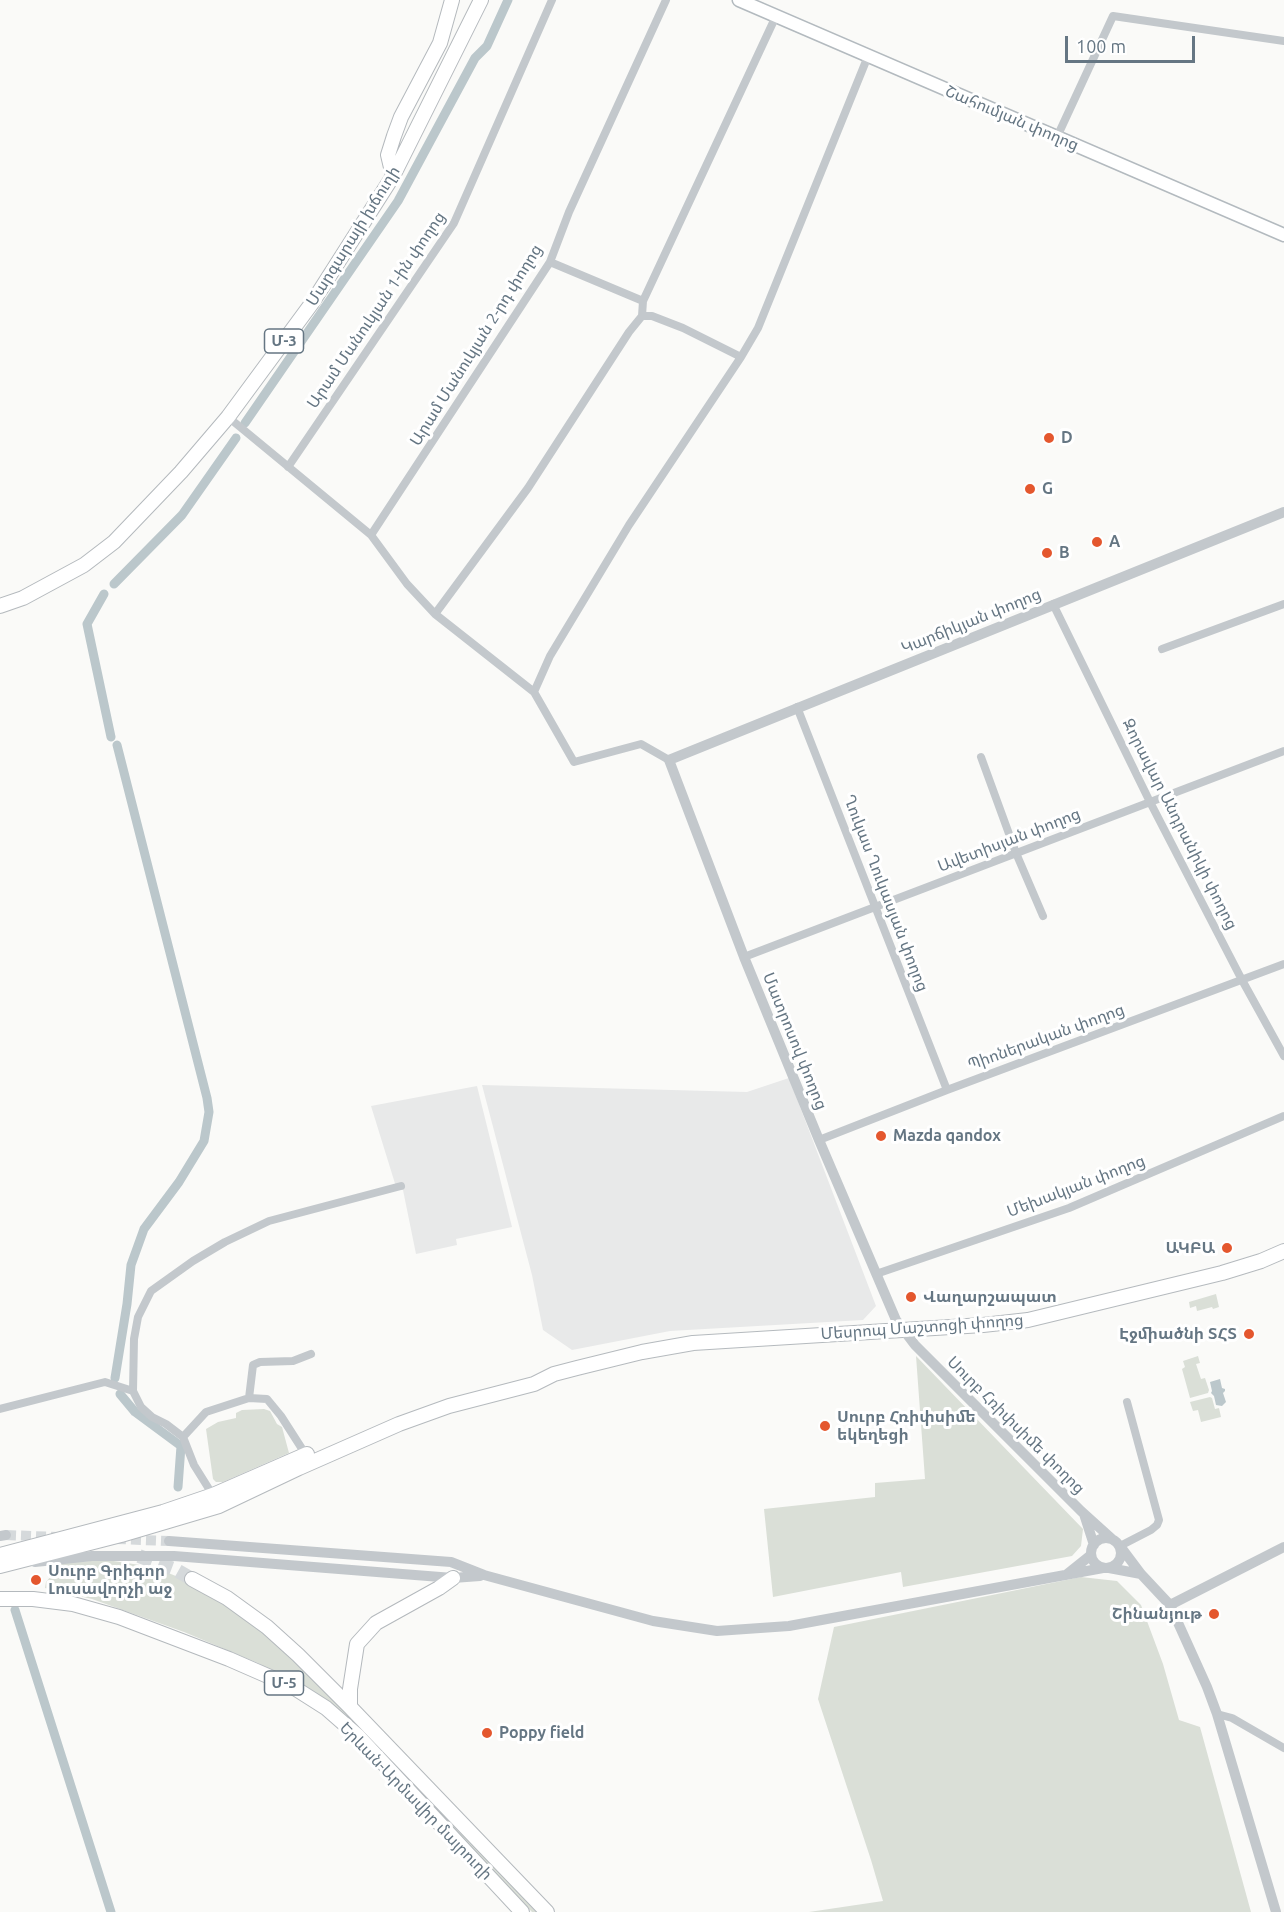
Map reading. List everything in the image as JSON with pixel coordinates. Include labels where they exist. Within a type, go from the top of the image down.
[{"type":"main road","points":[[393,176],[388,156],[394,136],[401,117],[440,43],[452,0]]},
{"type":"main road","name":"Մարգարայի խճուղի","points":[[0,606],[22,598],[84,565],[114,542],[181,472],[228,417],[312,303],[393,176],[481,0]]},
{"type":"main road","name":"Շահումյան փողոց","points":[[739,0],[764,4],[776,16],[1284,235]]},
{"type":"main road","name":"Մեսրոպ Մաշտոցի փողոց","points":[[554,1374],[642,1352],[693,1343],[983,1325],[1028,1320],[1222,1272],[1261,1261],[1284,1251]]},
{"type":"main road","points":[[216,1501],[306,1455],[399,1415],[446,1399],[537,1375],[554,1374]]},
{"type":"main road","points":[[2,1562],[163,1512],[216,1501],[399,1424],[449,1406],[534,1384],[554,1374]]},
{"type":"main road","points":[[350,1707],[350,1689],[357,1644],[376,1623],[453,1578]]},
{"type":"main road","name":"Երևան-Արմավիր մայրուղի","points":[[192,1579],[227,1598],[267,1627],[350,1707],[547,1912]]},
{"type":"main road","name":"Երևան-Արմավիր մայրուղի","points":[[0,1599],[33,1599],[73,1604],[119,1617],[230,1659],[293,1687],[326,1708],[358,1736],[522,1912]]},
{"type":"street","name":"Արամ Մանուկյան 1-ին փողոց","points":[[288,467],[454,222],[552,0]]},
{"type":"street","name":"Արամ Մանուկյան 2-րդ փողոց","points":[[371,535],[550,262],[569,212],[666,0]]},
{"type":"street","points":[[435,614],[528,488],[642,316],[643,301],[776,16]]},
{"type":"street","points":[[1057,137],[1113,16],[1284,41]]},
{"type":"street","points":[[534,692],[550,656],[629,525],[758,328],[868,56]]},
{"type":"street","points":[[550,262],[643,301]]},
{"type":"street","points":[[642,316],[652,316],[683,328],[741,357]]},
{"type":"street","points":[[228,417],[371,535],[407,584],[435,614],[534,692],[574,762],[641,744],[669,760]]},
{"type":"street","name":"Կարճիկյան փողոց","points":[[669,760],[1284,512]]},
{"type":"street","name":"Զորավար Անդրանիկի փողոց","points":[[1053,604],[1150,802],[1284,1056]]},
{"type":"street","points":[[1162,649],[1284,604]]},
{"type":"street","name":"Ղուկաս Ղուկասյան փողոց","points":[[797,707],[947,1090]]},
{"type":"street","name":"Ավետիսյան փողոց","points":[[744,957],[1284,751]]},
{"type":"street","points":[[981,757],[1016,853],[1043,916]]},
{"type":"street","name":"Մատրոսով փողոց","points":[[669,760],[744,957],[819,1140],[896,1320],[903,1330]]},
{"type":"street","name":"Պիոներական փողոց","points":[[819,1140],[1284,964]]},
{"type":"street","name":"Մեխակյան փողոց","points":[[876,1274],[1069,1208],[1284,1116]]},
{"type":"street","points":[[216,1501],[194,1465],[183,1437],[141,1407],[133,1391],[134,1339],[138,1317],[151,1291],[193,1261],[225,1242],[269,1221],[401,1186]]},
{"type":"street","name":"Սուրբ Հռիփսիմե փողոց","points":[[903,1330],[915,1345],[1116,1543],[1170,1605],[1217,1714],[1276,1912]]},
{"type":"street","points":[[249,1398],[253,1365],[260,1362],[294,1360],[311,1354]]},
{"type":"street","points":[[0,1409],[105,1382],[133,1391]]},
{"type":"street","points":[[183,1437],[206,1412],[249,1398],[267,1399],[306,1455]]},
{"type":"street","points":[[1063,1577],[1102,1539],[1116,1543],[1151,1530],[1159,1520],[1127,1402]]},
{"type":"street","points":[[1084,1514],[1095,1564],[1141,1574]]},
{"type":"street","points":[[169,1541],[451,1562],[484,1575],[653,1621],[717,1631],[789,1626],[1113,1567],[1120,1561],[1122,1551],[1116,1543]]},
{"type":"street","points":[[1170,1605],[1284,1547]]},
{"type":"street","points":[[2,1562],[92,1556],[174,1556],[453,1578],[484,1575]]},
{"type":"street","points":[[1217,1714],[1232,1718],[1284,1748]]},
{"type":"shaded area","points":[[789,1078],[876,1306],[863,1320],[670,1331],[572,1350],[543,1330],[532,1275],[482,1085],[747,1092]]},
{"type":"shaded area","points":[[477,1086],[512,1227],[456,1239],[457,1245],[416,1254],[403,1190],[397,1190],[371,1106]]},
{"type":"shaded area","points":[[1216,1294],[1219,1307],[1197,1311],[1196,1306],[1190,1308],[1189,1302]]},
{"type":"shaded area","points":[[916,1356],[1083,1529],[1081,1546],[1072,1556],[903,1587],[901,1572],[773,1597],[764,1509],[875,1497],[875,1483],[925,1479]]},
{"type":"shaded area","points":[[1198,1356],[1200,1363],[1196,1364],[1201,1379],[1205,1378],[1209,1390],[1208,1393],[1190,1398],[1182,1369],[1185,1367],[1183,1361]]},
{"type":"shaded area","points":[[1220,1379],[1222,1388],[1225,1389],[1223,1393],[1226,1402],[1222,1406],[1216,1405],[1211,1393],[1210,1382]]},
{"type":"shaded area","points":[[1210,1397],[1215,1409],[1219,1408],[1221,1417],[1201,1422],[1198,1410],[1193,1411],[1190,1402]]},
{"type":"shaded area","points":[[242,1410],[270,1411],[277,1424],[282,1427],[289,1453],[223,1482],[216,1482],[213,1479],[206,1429],[218,1422],[236,1418],[236,1413]]},
{"type":"shaded area","points":[[107,1560],[153,1567],[186,1580],[228,1606],[273,1641],[317,1680],[540,1912],[532,1912],[351,1723],[305,1690],[258,1663],[184,1632],[92,1599],[45,1588],[56,1563]]},
{"type":"shaded area","points":[[1081,1577],[1117,1581],[1141,1605],[1163,1664],[1179,1720],[1200,1727],[1251,1912],[809,1912],[883,1901],[818,1699],[834,1627]]},
{"type":"waterway","points":[[245,423],[398,201],[475,58],[487,46],[508,0]]},
{"type":"waterway","points":[[114,584],[182,515],[236,438]]},
{"type":"waterway","points":[[104,594],[87,624],[111,737]]},
{"type":"waterway","points":[[115,1378],[131,1265],[144,1229],[179,1182],[204,1141],[209,1112],[117,745]]},
{"type":"waterway","points":[[120,1394],[135,1412],[181,1446],[178,1487]]},
{"type":"waterway","points":[[15,1610],[111,1912]]},
{"type":"tunnel","points":[[6,1535],[58,1537]]},
{"type":"tunnel","points":[[116,1539],[169,1541]]},
{"type":"tunnel","points":[[139,1556],[176,1570],[192,1579]]},
{"type":"place","name":"D","points":[[1049,438]]},
{"type":"place","name":"G","points":[[1030,489]]},
{"type":"place","name":"A","points":[[1097,542]]},
{"type":"place","name":"B","points":[[1047,553]]},
{"type":"place","name":"Mazda qandox","points":[[881,1136]]},
{"type":"place","name":"ԱԿԲԱ","points":[[1227,1248]]},
{"type":"place","name":"Վաղարշապատ","points":[[911,1297]]},
{"type":"place","name":"Էջմիածնի ՏՀՏ","points":[[1249,1334]]},
{"type":"place","name":"Սուրբ Հռիփսիմե եկեղեցի","points":[[825,1426]]},
{"type":"place","name":"Սուրբ Գրիգոր Լուսավորչի աջ","points":[[36,1580]]},
{"type":"place","name":"Շինանյութ","points":[[1214,1614]]},
{"type":"place","name":"Poppy field","points":[[487,1733]]}]
